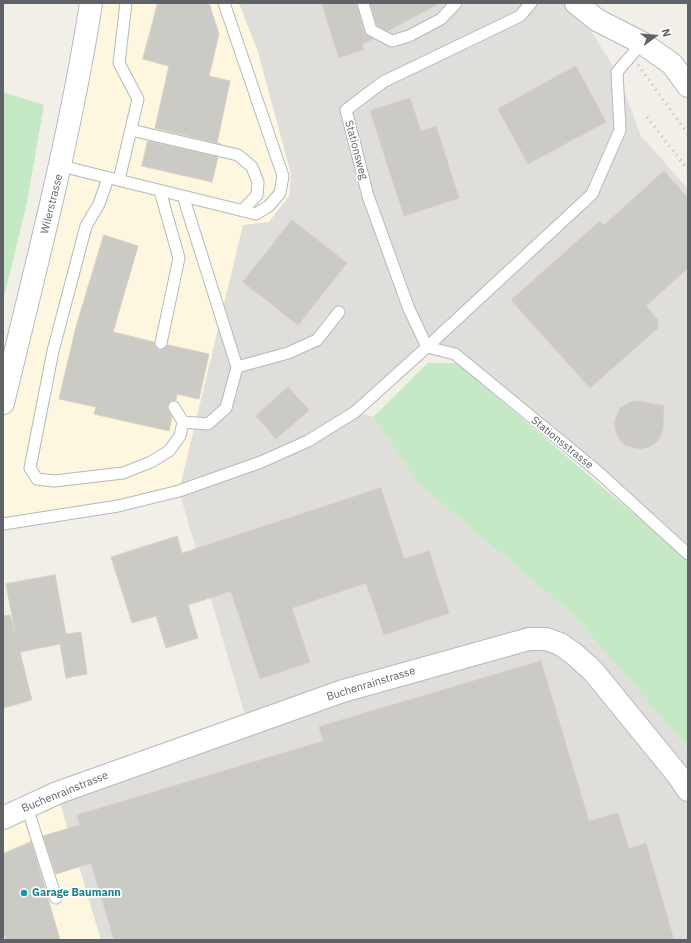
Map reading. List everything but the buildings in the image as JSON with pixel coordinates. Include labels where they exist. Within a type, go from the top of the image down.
[{"type":"street","name":"Wilerstrasse","points":[[3,403],[61,166],[84,51],[91,3]]},
{"type":"street","points":[[576,3],[597,20],[642,43],[672,64],[688,86]]},
{"type":"street","name":"Buchenrainstrasse","points":[[3,818],[57,793],[343,691],[529,639],[546,639],[560,644],[573,653],[593,671],[677,774],[688,790]]},
{"type":"lane","points":[[119,180],[138,99],[119,63],[126,3]]},
{"type":"lane","points":[[61,166],[256,214],[269,206],[280,193],[283,176],[224,3]]},
{"type":"lane","points":[[363,3],[371,30],[392,41],[409,36],[441,19],[456,3]]},
{"type":"lane","name":"Stationsweg","points":[[428,347],[409,309],[368,196],[346,110],[383,82],[520,16],[531,3]]},
{"type":"lane","points":[[3,524],[118,506],[179,491],[260,462],[308,441],[355,412],[428,347],[592,194],[620,130],[616,72],[642,43]]},
{"type":"lane","points":[[131,130],[238,155],[252,168],[258,182],[257,195],[242,211]]},
{"type":"lane","points":[[108,178],[99,204],[86,226],[53,351],[30,468],[37,479],[54,482],[123,473],[150,462],[169,451],[180,436],[183,422],[174,407]]},
{"type":"lane","points":[[160,190],[179,258],[161,343]]},
{"type":"lane","points":[[183,196],[237,367],[226,408],[208,424],[183,422]]},
{"type":"lane","points":[[237,367],[288,353],[317,340],[339,312]]},
{"type":"lane","name":"Stationsstrasse","points":[[428,347],[454,354],[596,470],[688,554]]},
{"type":"lane","points":[[27,807],[56,898]]},
{"type":"shaded area","points":[[91,3],[239,3],[258,52],[291,174],[289,196],[269,222],[243,225],[179,491],[3,524],[3,403]]},
{"type":"shaded area","points":[[239,3],[573,3],[617,72],[641,136],[688,189],[688,554],[455,354],[427,347],[355,412],[373,417],[418,483],[572,614],[688,748],[688,940],[101,940],[57,793],[248,725],[179,491],[243,225],[269,222],[289,196],[291,174],[258,52]]},
{"type":"shaded area","points":[[57,793],[101,940],[3,940],[3,818]]},
{"type":"green space","points":[[3,92],[44,105],[26,207],[3,301]]},
{"type":"green space","points":[[428,363],[457,363],[688,560],[688,748],[572,614],[418,483],[373,417]]},
{"type":"railway","points":[[638,65],[688,134]]},
{"type":"railway","points":[[647,117],[688,170]]},
{"type":"place","name":"Garage Baumann","points":[[24,893]]}]
